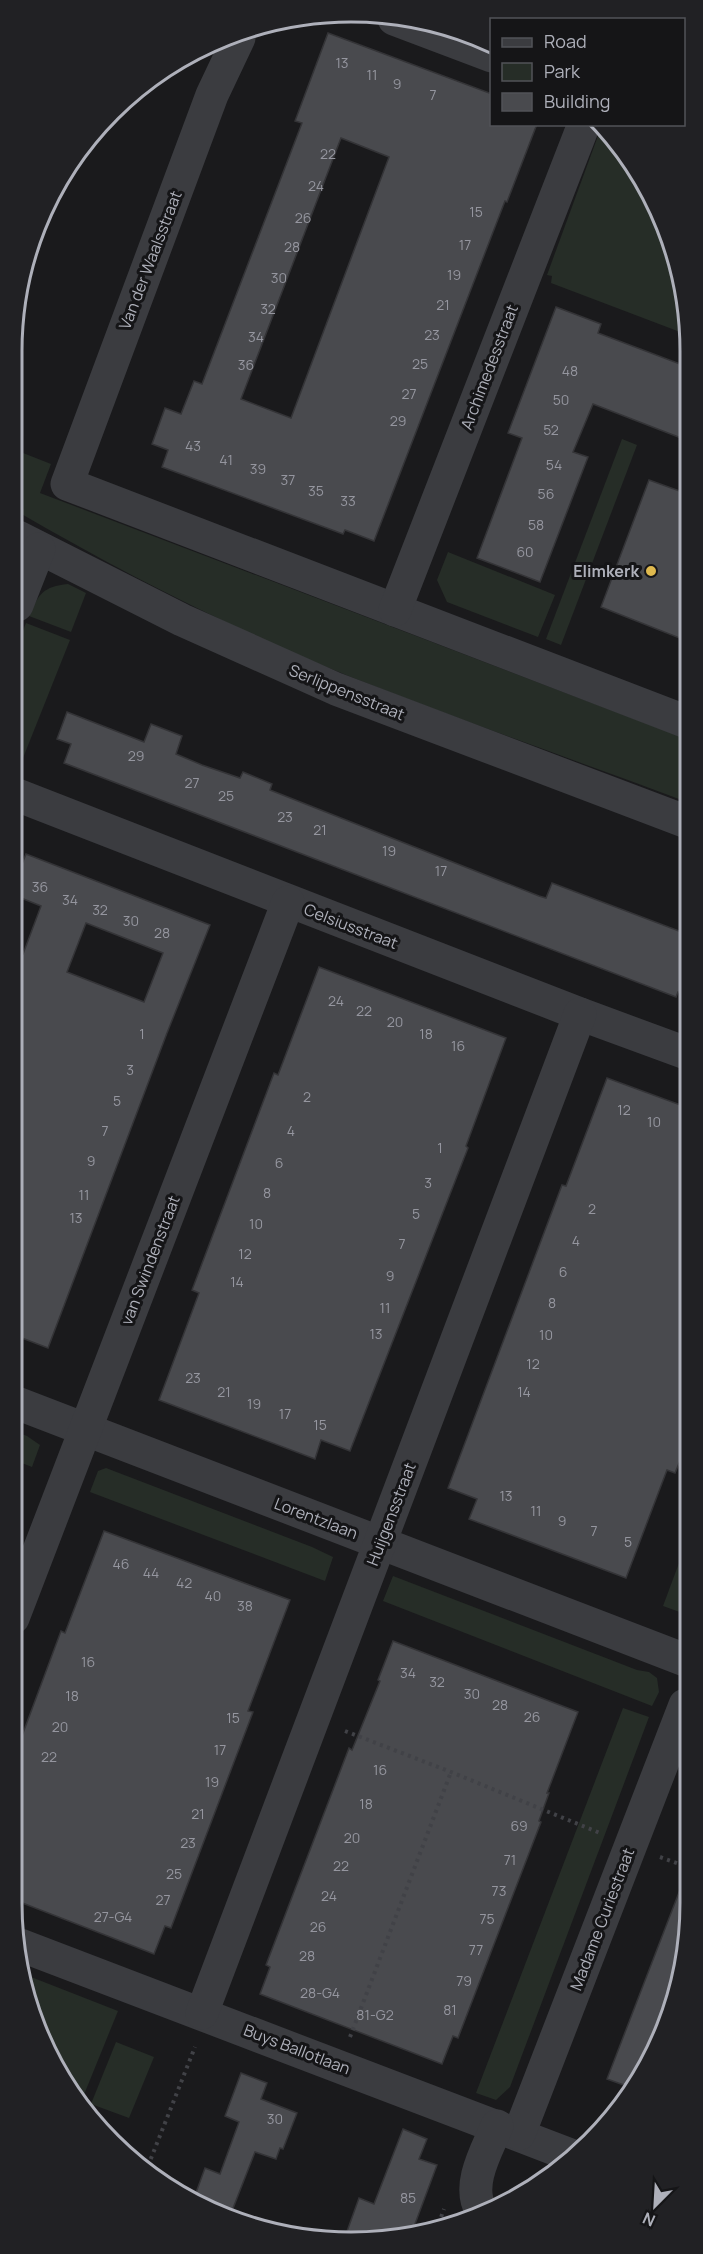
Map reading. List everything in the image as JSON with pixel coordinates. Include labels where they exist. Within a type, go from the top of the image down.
[{"type":"street","points":[[428,32],[490,55]]},
{"type":"street","name":"Van der Waalsstraat","points":[[236,44],[212,95],[67,484],[394,610]]},
{"type":"street","name":"Archimedesstraat","points":[[394,610],[583,126]]},
{"type":"street","points":[[22,577],[28,543]]},
{"type":"street","name":"Serlippensstraat","points":[[28,543],[182,620],[336,689],[680,819]]},
{"type":"street","points":[[394,610],[680,719]]},
{"type":"street","name":"Celsiusstraat","points":[[22,797],[288,902],[680,1051]]},
{"type":"street","name":"van Swindenstraat","points":[[22,1594],[288,902]]},
{"type":"street","name":"Huijgensstraat","points":[[205,2014],[580,1014]]},
{"type":"street","name":"Lorentzlaan","points":[[22,1405],[680,1658]]},
{"type":"street","name":"Madame Curiestraat","points":[[478,2205],[476,2201],[478,2175],[508,2130],[630,1845],[680,1718]]},
{"type":"street","name":"Buys Ballotlaan","points":[[25,1946],[565,2153]]},
{"type":"path","points":[[314,1719],[680,1864]]},
{"type":"path","points":[[339,2065],[451,1772]]},
{"type":"path","points":[[149,2163],[205,2014]]},
{"type":"green space","points":[[599,134],[613,151],[647,206],[669,266],[678,309],[680,332],[551,283],[552,276],[547,275]]},
{"type":"green space","points":[[622,439],[637,445],[561,645],[546,639]]},
{"type":"green space","points":[[22,453],[51,464],[40,493],[680,736],[680,799],[351,677],[223,621],[22,514]]},
{"type":"green space","points":[[448,552],[555,595],[538,637],[447,602],[437,580]]},
{"type":"green space","points":[[68,584],[86,593],[71,632],[29,616],[39,597],[47,589]]},
{"type":"green space","points":[[26,623],[70,640],[22,760],[22,633]]},
{"type":"green space","points":[[22,1434],[40,1445],[32,1467],[22,1463]]},
{"type":"green space","points":[[106,1468],[333,1557],[325,1581],[90,1492],[98,1471]]},
{"type":"green space","points":[[680,1560],[680,1612],[663,1606]]},
{"type":"green space","points":[[393,1576],[637,1670],[649,1672],[657,1678],[659,1692],[652,1706],[383,1601]]},
{"type":"green space","points":[[623,1708],[649,1717],[510,2087],[496,2100],[476,2093]]},
{"type":"green space","points":[[31,1977],[118,2011],[84,2094],[56,2048],[40,2008]]},
{"type":"green space","points":[[116,2042],[154,2057],[129,2118],[91,2104]]},
{"type":"building","points":[[328,33],[490,93],[490,126],[536,126],[374,541],[345,530],[343,534],[162,467],[168,450],[152,444],[165,408],[181,414],[194,381],[202,384],[302,123],[295,121]],"holes":[[[341,138],[389,157],[291,418],[241,399]]]},
{"type":"building","points":[[556,307],[601,324],[598,333],[680,364],[680,438],[593,404],[573,452],[588,457],[540,582],[477,558],[522,438],[508,433]]},
{"type":"building","name":"Elimkerk","points":[[649,480],[680,491],[680,638],[601,607]]},
{"type":"building","points":[[67,712],[144,742],[151,724],[182,736],[176,754],[202,765],[240,778],[243,772],[272,784],[270,790],[539,896],[546,898],[552,883],[680,931],[680,993],[678,992],[676,997],[64,763],[71,744],[57,739]]},
{"type":"building","points":[[26,854],[210,925],[48,1348],[22,1338],[22,954],[41,906],[22,898],[22,864]],"holes":[[[86,923],[163,953],[144,1002],[67,972]]]},
{"type":"building","points":[[319,967],[506,1038],[466,1146],[468,1148],[350,1451],[321,1440],[315,1459],[159,1400],[199,1293],[192,1290],[274,1073],[278,1075]]},
{"type":"building","points":[[607,1078],[680,1105],[680,1461],[675,1473],[667,1470],[626,1578],[469,1519],[477,1499],[448,1488],[562,1185],[566,1186]]},
{"type":"building","points":[[104,1531],[290,1600],[248,1711],[253,1712],[171,1928],[165,1926],[154,1954],[22,1903],[22,1736],[61,1631],[65,1633]]},
{"type":"building","points":[[393,1641],[578,1712],[547,1793],[549,1793],[539,1821],[541,1822],[458,2038],[453,2036],[442,2064],[260,1994],[270,1967],[266,1965],[349,1748],[352,1750],[380,1681],[378,1680]]},
{"type":"building","points":[[680,1890],[678,1945],[663,2008],[647,2048],[625,2085],[607,2079]]},
{"type":"building","points":[[241,2073],[267,2083],[261,2099],[297,2113],[283,2149],[280,2148],[276,2159],[255,2152],[233,2209],[196,2192],[205,2168],[220,2174],[239,2122],[225,2116]]},
{"type":"building","points":[[403,2129],[427,2139],[419,2159],[437,2165],[415,2225],[347,2232],[359,2198],[374,2204]]},
{"type":"place","name":"Elimkerk","points":[[651,571]]}]
